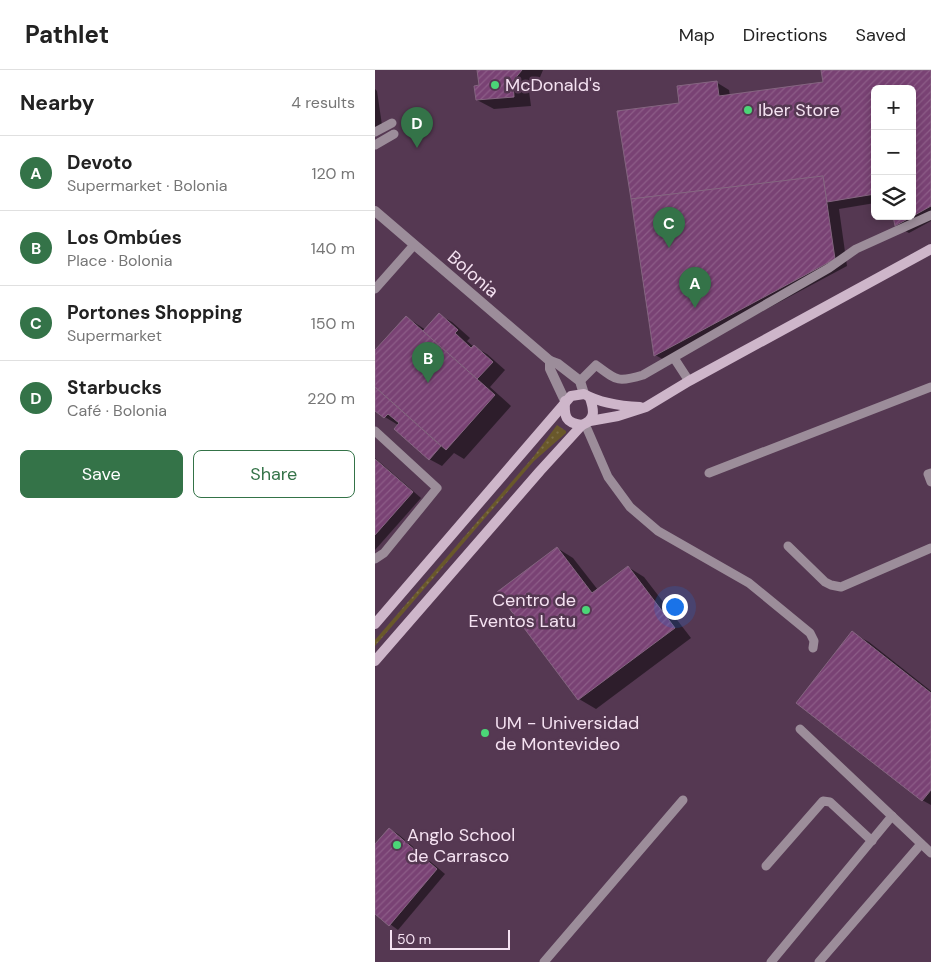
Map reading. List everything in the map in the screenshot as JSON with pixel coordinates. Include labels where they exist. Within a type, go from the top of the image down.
[{"type":"street","name":"Bolonia","points":[[375,211],[550,362],[558,364],[580,381]]},
{"type":"street","points":[[550,362],[550,369],[565,401],[564,413],[568,420],[575,424],[618,416],[646,407],[689,381],[931,249]]},
{"type":"street","points":[[375,662],[540,471],[593,414],[594,408],[580,381]]},
{"type":"street","points":[[375,624],[571,396],[587,396],[627,406],[646,407]]},
{"type":"lane","points":[[375,132],[392,124]]},
{"type":"lane","points":[[375,144],[394,134]]},
{"type":"lane","points":[[580,381],[596,364],[612,376],[625,381],[643,375],[829,268],[856,249],[931,214]]},
{"type":"lane","points":[[375,289],[414,245]]},
{"type":"lane","points":[[673,358],[689,381]]},
{"type":"lane","points":[[709,473],[931,387]]},
{"type":"lane","points":[[586,423],[607,477],[630,507],[658,531],[749,583],[810,633],[814,641],[813,648]]},
{"type":"lane","points":[[375,431],[437,488],[384,553],[375,559]]},
{"type":"lane","points":[[931,473],[928,474],[931,482]]},
{"type":"lane","points":[[788,546],[825,582],[841,587],[931,548]]},
{"type":"lane","points":[[799,728],[931,853]]},
{"type":"lane","points":[[544,962],[683,800]]},
{"type":"lane","points":[[766,866],[823,801],[830,802],[872,841]]},
{"type":"lane","points":[[771,962],[892,816]]},
{"type":"lane","points":[[819,962],[921,844]]},
{"type":"shaded area","points":[[557,425],[566,433],[534,461],[375,646],[375,640],[534,456]]},
{"type":"building","name":"McDonald's","points":[[477,70],[522,70],[513,81],[514,97],[476,100],[474,86],[479,85]]},
{"type":"building","points":[[821,70],[931,70],[931,206],[916,214],[916,85],[871,85],[871,195],[827,202],[823,176],[631,199],[617,111],[679,103],[677,86],[717,81],[719,96],[823,82]]},
{"type":"building","points":[[823,176],[835,259],[654,356],[631,199]]},
{"type":"building","points":[[894,220],[906,220],[895,226]]},
{"type":"building","points":[[439,313],[458,330],[455,333],[471,348],[474,345],[493,362],[477,379],[423,331]]},
{"type":"building","points":[[406,316],[495,395],[446,450],[375,387],[375,350]]},
{"type":"building","points":[[375,387],[441,446],[429,460],[394,429],[399,423],[388,414],[384,418],[375,411]]},
{"type":"building","points":[[375,459],[413,492],[375,535]]},
{"type":"building","name":"Centro de Eventos Latu","points":[[557,547],[592,593],[628,566],[675,628],[578,700],[497,592]]},
{"type":"building","points":[[852,631],[931,693],[931,790],[922,801],[796,703]]},
{"type":"building","points":[[389,828],[437,869],[389,926],[375,914],[375,844]]},
{"type":"place","name":"McDonald's","points":[[495,85]]},
{"type":"place","name":"Iber Store","points":[[748,110]]},
{"type":"place","name":"Starbucks","points":[[417,148]]},
{"type":"place","name":"Portones Shopping","points":[[669,248]]},
{"type":"place","name":"Devoto","points":[[695,308]]},
{"type":"place","name":"Los Ombúes","points":[[428,383]]},
{"type":"place","name":"Centro de Eventos Latu","points":[[586,610]]},
{"type":"place","name":"UM - Universidad de Montevideo","points":[[485,733]]},
{"type":"place","name":"Anglo School de Carrasco","points":[[397,845]]}]
